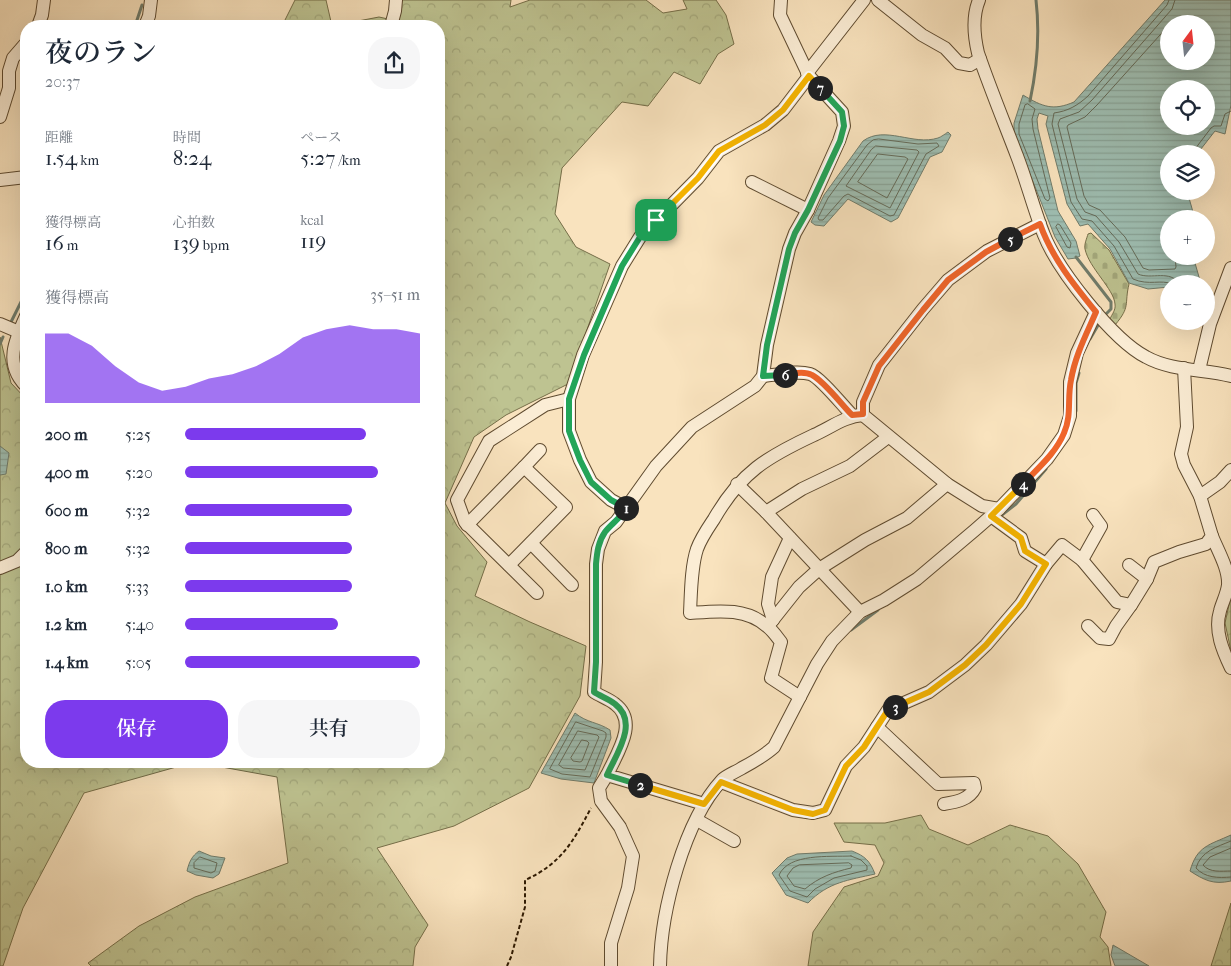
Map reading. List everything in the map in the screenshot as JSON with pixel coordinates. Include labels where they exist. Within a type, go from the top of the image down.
[{"type":"street","points":[[40,20],[44,0]]},
{"type":"street","points":[[147,20],[151,0]]},
{"type":"street","points":[[393,20],[396,11],[396,0]]},
{"type":"street","points":[[611,966],[611,943],[628,888],[633,856],[620,827],[601,801],[598,788],[607,775],[626,733],[626,718],[615,704],[594,692],[596,662],[596,564],[605,531],[616,522],[656,466],[692,428],[756,386],[763,376],[767,345],[789,249],[840,141],[844,126],[842,112],[808,75],[780,15],[781,0]]},
{"type":"street","points":[[626,508],[611,500],[591,482],[569,431],[569,399],[584,355],[622,266],[640,237],[698,178],[719,151],[765,125],[783,110],[864,0]]},
{"type":"street","points":[[878,0],[922,35],[945,48],[959,63],[970,65],[980,59]]},
{"type":"street","points":[[979,0],[974,29],[980,59],[1029,189],[1040,224],[1051,250],[1062,268],[1096,312],[1137,352],[1147,358],[1184,368],[1231,376]]},
{"type":"street","points":[[0,117],[9,88],[9,71],[12,58],[20,49]]},
{"type":"street","points":[[0,180],[20,178]]},
{"type":"street","points":[[752,182],[808,210]]},
{"type":"street","points":[[770,623],[742,612],[690,613],[697,549],[721,506],[737,484],[765,460],[857,415],[879,366],[948,280],[986,252],[1040,224]]},
{"type":"street","points":[[1199,370],[1210,324],[1231,268]]},
{"type":"street","points":[[660,966],[660,953],[671,886],[704,804],[724,778],[764,756],[774,747],[817,664],[832,641],[860,612],[884,600],[917,579],[995,512],[1047,459],[1064,435],[1070,416],[1070,382],[1077,353],[1096,312]]},
{"type":"street","points":[[0,324],[19,332],[12,354],[15,368],[20,376]]},
{"type":"street","points":[[1184,368],[1188,427],[1182,454],[1184,466],[1200,496],[1212,536],[1226,569],[1228,584],[1219,614],[1218,634],[1231,668]]},
{"type":"street","points":[[763,376],[798,373],[812,374],[857,415],[947,484],[995,512],[1021,538],[1025,551],[1046,564]]},
{"type":"street","points":[[538,593],[467,524],[457,500],[489,441],[545,405],[569,399]]},
{"type":"street","points":[[766,512],[802,489],[850,466],[888,437]]},
{"type":"street","points":[[467,524],[540,450]]},
{"type":"street","points":[[509,566],[566,507],[524,467]]},
{"type":"street","points":[[1200,496],[1220,482],[1231,470]]},
{"type":"street","points":[[737,484],[766,512],[860,612]]},
{"type":"street","points":[[770,623],[799,587],[820,569],[865,540],[907,518],[947,484]]},
{"type":"street","points":[[1082,560],[1101,526],[1093,515]]},
{"type":"street","points":[[1088,626],[1100,638],[1109,639],[1148,580],[1154,562],[1206,544],[1212,536]]},
{"type":"street","points":[[790,538],[772,577],[768,604],[770,623],[781,642],[771,678],[800,697]]},
{"type":"street","points":[[531,543],[572,585]]},
{"type":"street","points":[[721,782],[793,810],[813,814],[825,810],[846,766],[864,747],[888,710],[929,692],[965,665],[986,645],[1021,604],[1046,564],[1062,544],[1082,560],[1117,602],[1131,605]]},
{"type":"street","points":[[0,568],[20,558]]},
{"type":"street","points":[[1129,566],[1148,580]]},
{"type":"street","points":[[877,727],[938,784],[974,783],[975,788],[972,795],[957,802],[944,804]]},
{"type":"street","points":[[607,775],[704,804]]},
{"type":"street","points":[[697,820],[734,841]]},
{"type":"path","points":[[507,966],[525,907],[525,880],[557,861],[570,844],[591,808]]},
{"type":"green space","points":[[295,0],[326,0],[331,20],[285,20]]},
{"type":"green space","points":[[402,0],[511,0],[510,7],[530,0],[646,0],[663,13],[687,9],[683,0],[716,0],[726,15],[734,44],[718,54],[700,84],[674,72],[648,106],[622,102],[562,168],[555,214],[576,247],[610,264],[568,384],[506,415],[474,437],[445,503],[445,20],[397,20]]},
{"type":"green space","points":[[379,17],[392,20],[363,20]]},
{"type":"green space","points":[[1091,233],[1109,250],[1129,284],[1125,309],[1115,325],[1110,319],[1115,308],[1114,298],[1091,264],[1085,249],[1088,234]]},
{"type":"green space","points":[[0,337],[11,383],[20,393],[20,768],[173,768],[84,793],[23,908],[3,966],[0,966]]},
{"type":"green space","points":[[445,503],[457,526],[487,562],[475,596],[586,646],[580,696],[529,788],[454,826],[377,848],[428,925],[415,947],[413,966],[91,966],[88,963],[139,926],[195,897],[288,863],[277,777],[227,768],[445,768]]},
{"type":"green space","points":[[1231,596],[1231,651],[1225,623]]},
{"type":"green space","points":[[921,815],[929,829],[968,845],[1010,825],[1048,836],[1078,864],[1106,912],[1100,937],[1108,947],[1111,966],[808,966],[813,932],[844,887],[878,876],[884,863],[875,845],[844,842],[834,823],[885,823]]},
{"type":"green space","points":[[1231,903],[1231,966],[1211,966]]},
{"type":"water","points":[[1165,0],[1231,0],[1231,105],[1225,134],[1215,131],[1215,80],[1160,80],[1160,135],[1212,135],[1204,145],[1160,145],[1160,200],[1190,200],[1192,210],[1160,210],[1160,265],[1196,265],[1198,275],[1160,275],[1160,288],[1148,289],[1129,283],[1110,249],[1088,224],[1080,226],[1067,204],[1046,124],[1048,116],[1039,113],[1037,119],[1038,129],[1058,211],[1076,241],[1080,256],[1068,259],[1055,237],[1014,134],[1014,123],[1023,95],[1042,105],[1054,107],[1074,102]]},
{"type":"water","points":[[948,132],[951,135],[942,152],[930,157],[898,218],[891,222],[848,199],[824,226],[815,225],[811,222],[824,195],[863,141],[880,135],[929,140],[939,138]]},
{"type":"water","points":[[0,446],[9,453],[6,474],[0,475]]},
{"type":"water","points":[[575,713],[610,730],[611,738],[594,783],[561,779],[541,773]]},
{"type":"water","points":[[1231,835],[1231,881],[1209,881],[1190,871],[1200,851],[1210,844]]},
{"type":"water","points":[[199,851],[211,856],[225,858],[219,874],[213,878],[196,875],[187,871],[194,855]]},
{"type":"water","points":[[852,851],[866,859],[875,874],[831,886],[823,890],[808,903],[786,895],[772,873],[787,858],[797,854]]},
{"type":"water","points":[[1113,945],[1149,966],[1115,966],[1111,955]]},
{"type":"waterway","points":[[1030,101],[1037,51],[1038,25],[1036,0]]},
{"type":"waterway","points":[[137,20],[142,5]]},
{"type":"waterway","points":[[1076,257],[1111,302],[1111,309],[1103,317]]},
{"type":"waterway","points":[[10,324],[20,304]]},
{"type":"waterway","points":[[1090,339],[1100,322]]},
{"type":"waterway","points":[[0,344],[3,337]]},
{"type":"waterway","points":[[1076,411],[1076,383],[1079,373]]},
{"type":"waterway","points":[[998,518],[1016,504],[1046,469]]},
{"type":"waterway","points":[[851,630],[878,610]]},
{"type":"route","points":[[809,76],[842,112],[844,126],[840,141],[789,249],[767,345],[763,376],[798,373],[812,374],[852,415],[863,414],[863,402],[879,366],[948,280],[986,252],[1040,224],[1051,250],[1062,268],[1096,312],[1077,353],[1070,382],[1070,416],[1064,435],[1047,459],[991,516],[1021,538],[1025,551],[1046,564],[1021,604],[986,645],[965,665],[929,692],[888,710],[864,747],[846,766],[825,810],[813,814],[793,810],[721,782],[704,804],[607,775],[626,733],[626,718],[615,704],[594,692],[597,601],[596,564],[598,549],[605,531],[616,522],[626,508],[611,500],[591,482],[569,431],[569,399],[584,355],[622,266],[640,237],[656,220],[698,178],[719,151],[765,125],[783,110],[809,76]]}]
